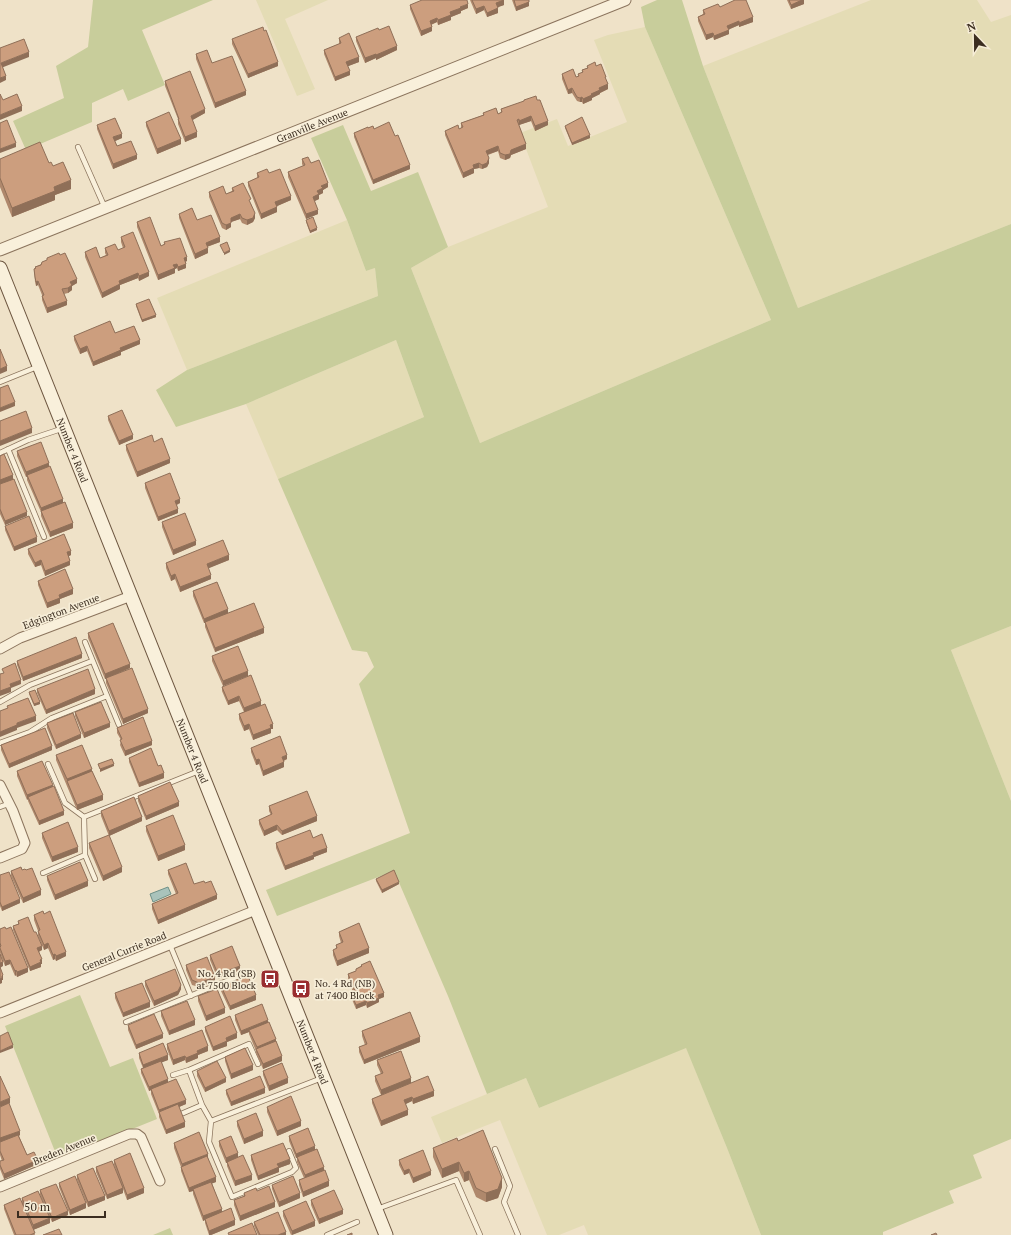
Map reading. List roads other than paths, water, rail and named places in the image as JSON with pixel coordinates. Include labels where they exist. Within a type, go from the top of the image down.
[{"type":"main road","name":"Number 4 Road","points":[[0,268],[386,1235]]},
{"type":"street","name":"Granville Avenue","points":[[0,250],[625,0]]},
{"type":"street","name":"Edgington Avenue","points":[[0,649],[20,638],[131,596]]},
{"type":"street","points":[[0,785],[4,805],[13,811],[25,843],[22,849],[0,858]]},
{"type":"street","name":"General Currie Road","points":[[0,1013],[256,910]]},
{"type":"street","name":"Breden Avenue","points":[[0,1187],[129,1134],[137,1134],[141,1137],[160,1181]]},
{"type":"lane","points":[[78,147],[105,208]]},
{"type":"lane","points":[[0,382],[39,366]]},
{"type":"lane","points":[[0,453],[28,440],[64,428]]},
{"type":"lane","points":[[8,449],[44,537]]},
{"type":"lane","points":[[85,642],[119,725]]},
{"type":"lane","points":[[0,702],[30,685],[92,661]]},
{"type":"lane","points":[[0,743],[30,732],[52,718],[107,696]]},
{"type":"lane","points":[[48,764],[65,803],[84,817]]},
{"type":"lane","points":[[84,817],[200,770]]},
{"type":"lane","points":[[84,817],[85,855],[95,879]]},
{"type":"lane","points":[[44,873],[85,855]]},
{"type":"lane","points":[[170,945],[191,996]]},
{"type":"lane","points":[[126,1022],[244,974]]},
{"type":"lane","points":[[173,1075],[189,1070],[249,1044],[258,1064]]},
{"type":"lane","points":[[189,1070],[202,1105],[211,1121],[209,1142],[232,1197],[292,1172],[296,1168],[289,1151]]},
{"type":"lane","points":[[211,1121],[323,1078]]},
{"type":"lane","points":[[181,1114],[202,1105]]},
{"type":"lane","points":[[494,1149],[510,1186],[504,1202],[518,1235]]},
{"type":"lane","points":[[376,1210],[456,1180],[480,1235]]},
{"type":"lane","points":[[328,1235],[357,1222]]},
{"type":"water","points":[[168,887],[171,894],[153,902],[150,894]]},
{"type":"place","name":"No. 4 Rd (SB) at 7500 Block","points":[[270,979]]},
{"type":"place","name":"No. 4 Rd (NB) at 7400 Block","points":[[301,989]]}]
